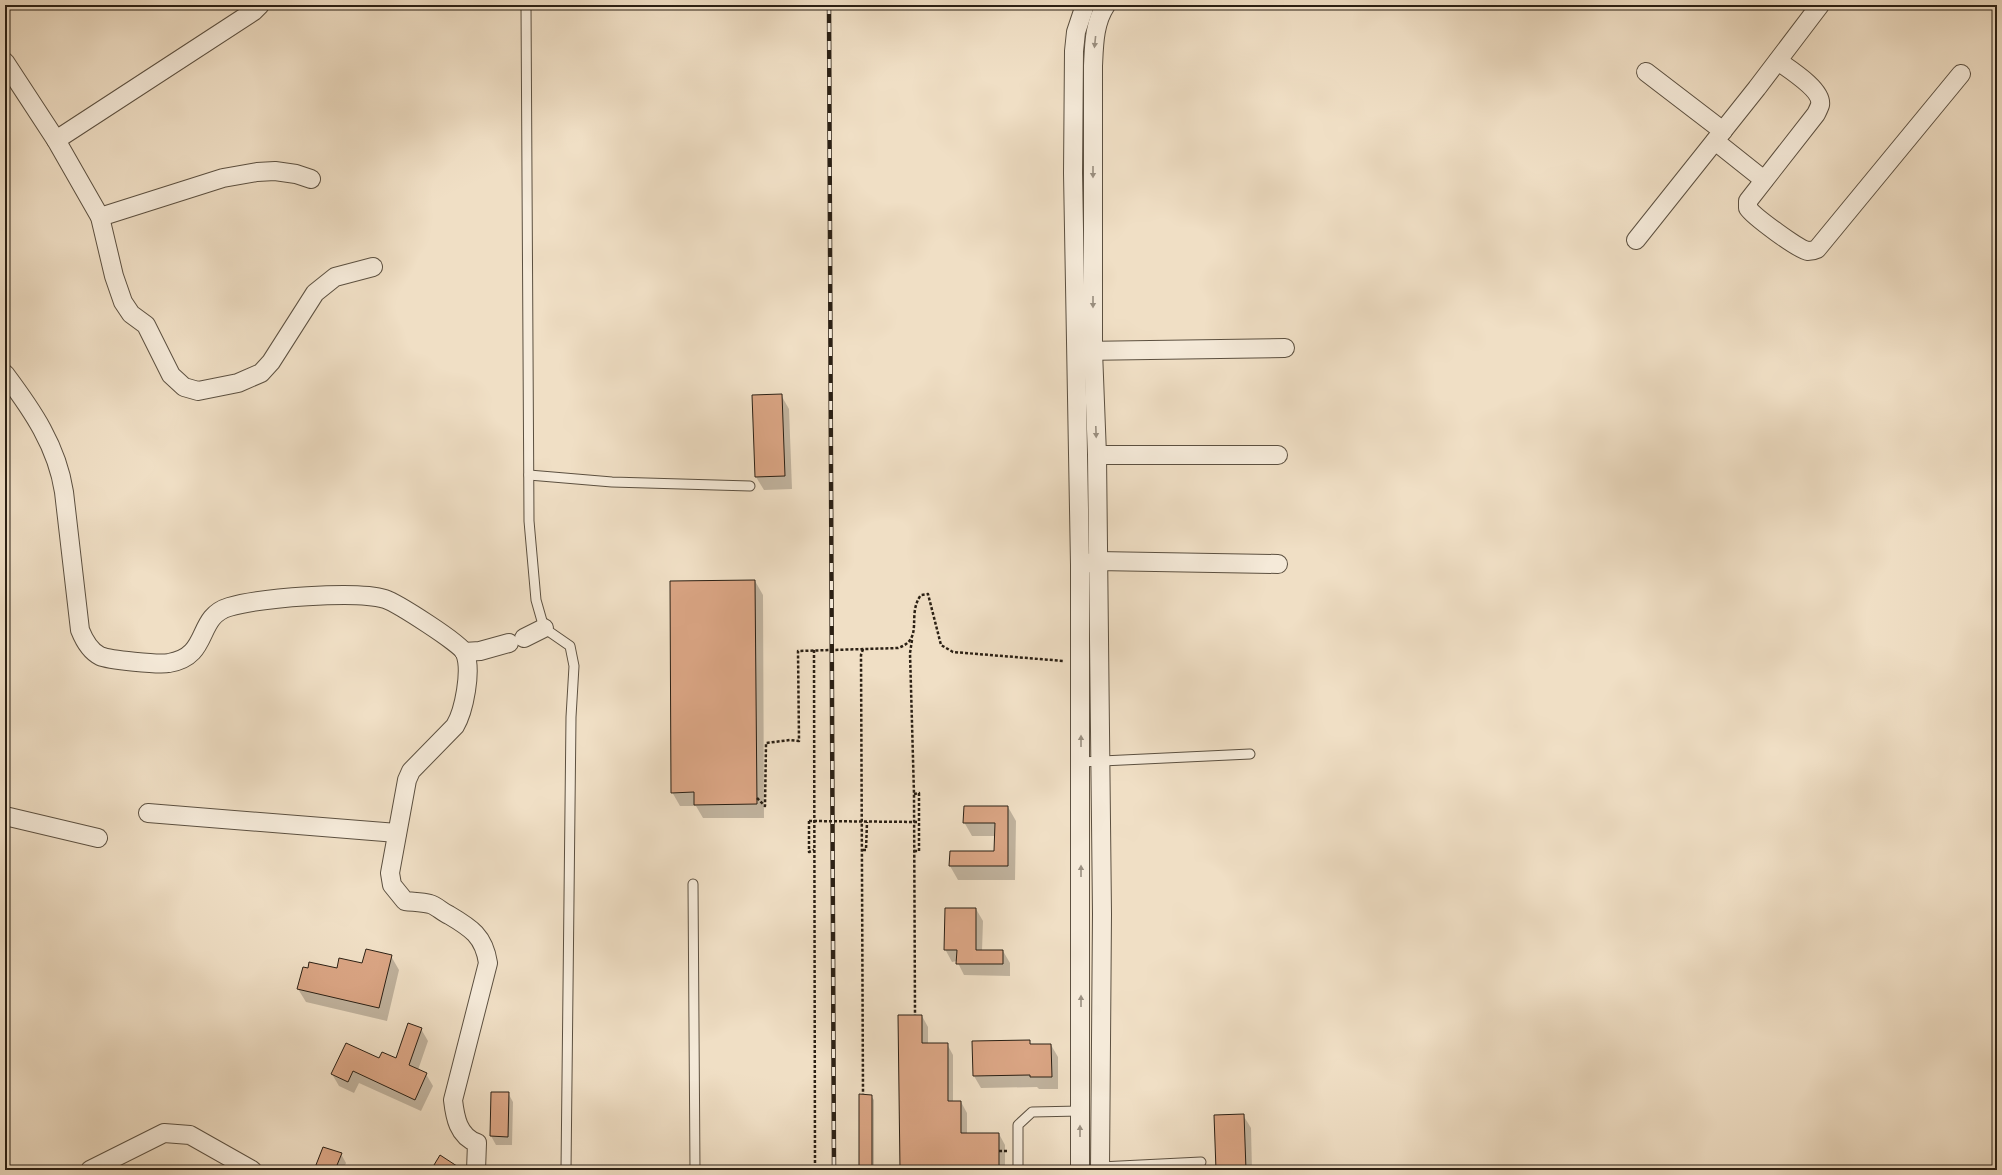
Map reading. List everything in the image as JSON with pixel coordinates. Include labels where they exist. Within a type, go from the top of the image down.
[{"type":"street","points":[[56,140],[254,11],[260,5]]},
{"type":"street","points":[[1080,1170],[1081,662],[1097,455],[1085,351],[1073,174],[1074,51],[1076,32],[1085,5]]},
{"type":"street","points":[[1100,1168],[1102,914],[1099,761],[1089,563],[1085,351],[1093,66],[1096,29],[1106,5]]},
{"type":"street","points":[[1636,240],[1778,61],[1820,5]]},
{"type":"street","points":[[1778,61],[1812,87],[1818,95],[1820,104],[1816,114],[1748,201],[1748,208],[1750,212],[1798,246],[1808,251],[1817,249],[1961,74]]},
{"type":"street","points":[[5,62],[56,140],[100,217],[114,276],[123,302],[131,314],[146,325],[171,375],[184,387],[198,391],[238,383],[261,373],[271,362],[283,344],[302,309],[315,292],[335,277],[372,267]]},
{"type":"street","points":[[1646,72],[1719,136],[1764,180]]},
{"type":"street","points":[[100,217],[230,177],[275,171],[296,174],[311,179]]},
{"type":"street","points":[[1085,351],[1285,348]]},
{"type":"street","points":[[5,374],[45,432],[58,466],[64,492],[80,630],[84,641],[99,656],[169,663],[193,652],[200,643],[208,622],[219,610],[250,602],[340,596],[371,596],[385,599],[450,640],[464,652],[468,667],[460,718],[411,771],[407,780],[390,873],[392,885],[405,901],[430,904],[438,908],[469,927],[477,935],[486,949],[488,963],[454,1100],[455,1115],[460,1128],[465,1137],[477,1143],[476,1170]]},
{"type":"street","points":[[1097,455],[1278,455]]},
{"type":"street","points":[[1089,563],[1278,564]]},
{"type":"street","points":[[464,652],[480,651],[516,641],[544,628]]},
{"type":"street","points":[[148,813],[397,834]]},
{"type":"street","points":[[5,816],[98,838]]},
{"type":"street","points":[[90,1170],[164,1134],[190,1135],[252,1170]]},
{"type":"lane","points":[[526,5],[529,521],[536,600],[544,628],[570,646],[574,666],[571,717],[566,1170]]},
{"type":"lane","points":[[529,475],[612,482],[750,486]]},
{"type":"lane","points":[[1081,762],[1250,754]]},
{"type":"lane","points":[[693,884],[695,1170]]},
{"type":"lane","points":[[1018,1170],[1018,1125],[1032,1112],[1080,1111]]},
{"type":"lane","points":[[1100,1168],[1201,1162]]},
{"type":"path","points":[[915,1015],[914,794],[910,654],[916,602],[921,595],[928,594],[941,645],[953,652],[1081,662]]},
{"type":"path","points":[[757,798],[765,806],[766,743],[790,740],[798,741],[798,651],[898,648],[907,645],[912,639]]},
{"type":"path","points":[[863,649],[861,655],[863,1094]]},
{"type":"path","points":[[814,650],[815,1170]]},
{"type":"path","points":[[914,794],[919,793],[919,851],[914,851]]},
{"type":"path","points":[[814,850],[809,852],[809,821],[919,822]]},
{"type":"path","points":[[863,850],[866,850],[867,822]]},
{"type":"building","points":[[782,394],[785,476],[755,477],[752,395]]},
{"type":"building","points":[[755,580],[757,804],[694,805],[694,792],[671,793],[670,581]]},
{"type":"building","points":[[964,806],[1008,806],[1008,866],[949,866],[950,851],[994,851],[995,823],[963,823]]},
{"type":"building","points":[[945,908],[976,908],[976,950],[1003,950],[1003,964],[956,964],[957,950],[944,950]]},
{"type":"building","points":[[366,949],[392,955],[379,1008],[297,989],[303,967],[308,968],[309,962],[337,968],[339,958],[362,963]]},
{"type":"building","points":[[898,1015],[922,1015],[922,1043],[948,1043],[948,1101],[961,1101],[961,1133],[999,1133],[999,1169],[900,1170]]},
{"type":"building","points":[[408,1023],[422,1028],[409,1065],[427,1073],[415,1100],[353,1071],[348,1082],[331,1074],[346,1043],[379,1058],[382,1052],[396,1058]]},
{"type":"building","points":[[1030,1040],[1030,1044],[1051,1044],[1052,1077],[1030,1077],[1030,1075],[973,1076],[972,1041]]},
{"type":"building","points":[[491,1092],[509,1092],[508,1137],[490,1136]]},
{"type":"building","points":[[859,1094],[872,1095],[872,1170],[859,1170]]},
{"type":"building","points":[[1244,1114],[1246,1170],[1216,1170],[1214,1115]]},
{"type":"building","points":[[323,1147],[342,1153],[335,1170],[314,1170]]},
{"type":"building","points":[[440,1155],[463,1170],[431,1170]]},
{"type":"railway","points":[[829,5],[834,1170]]}]
